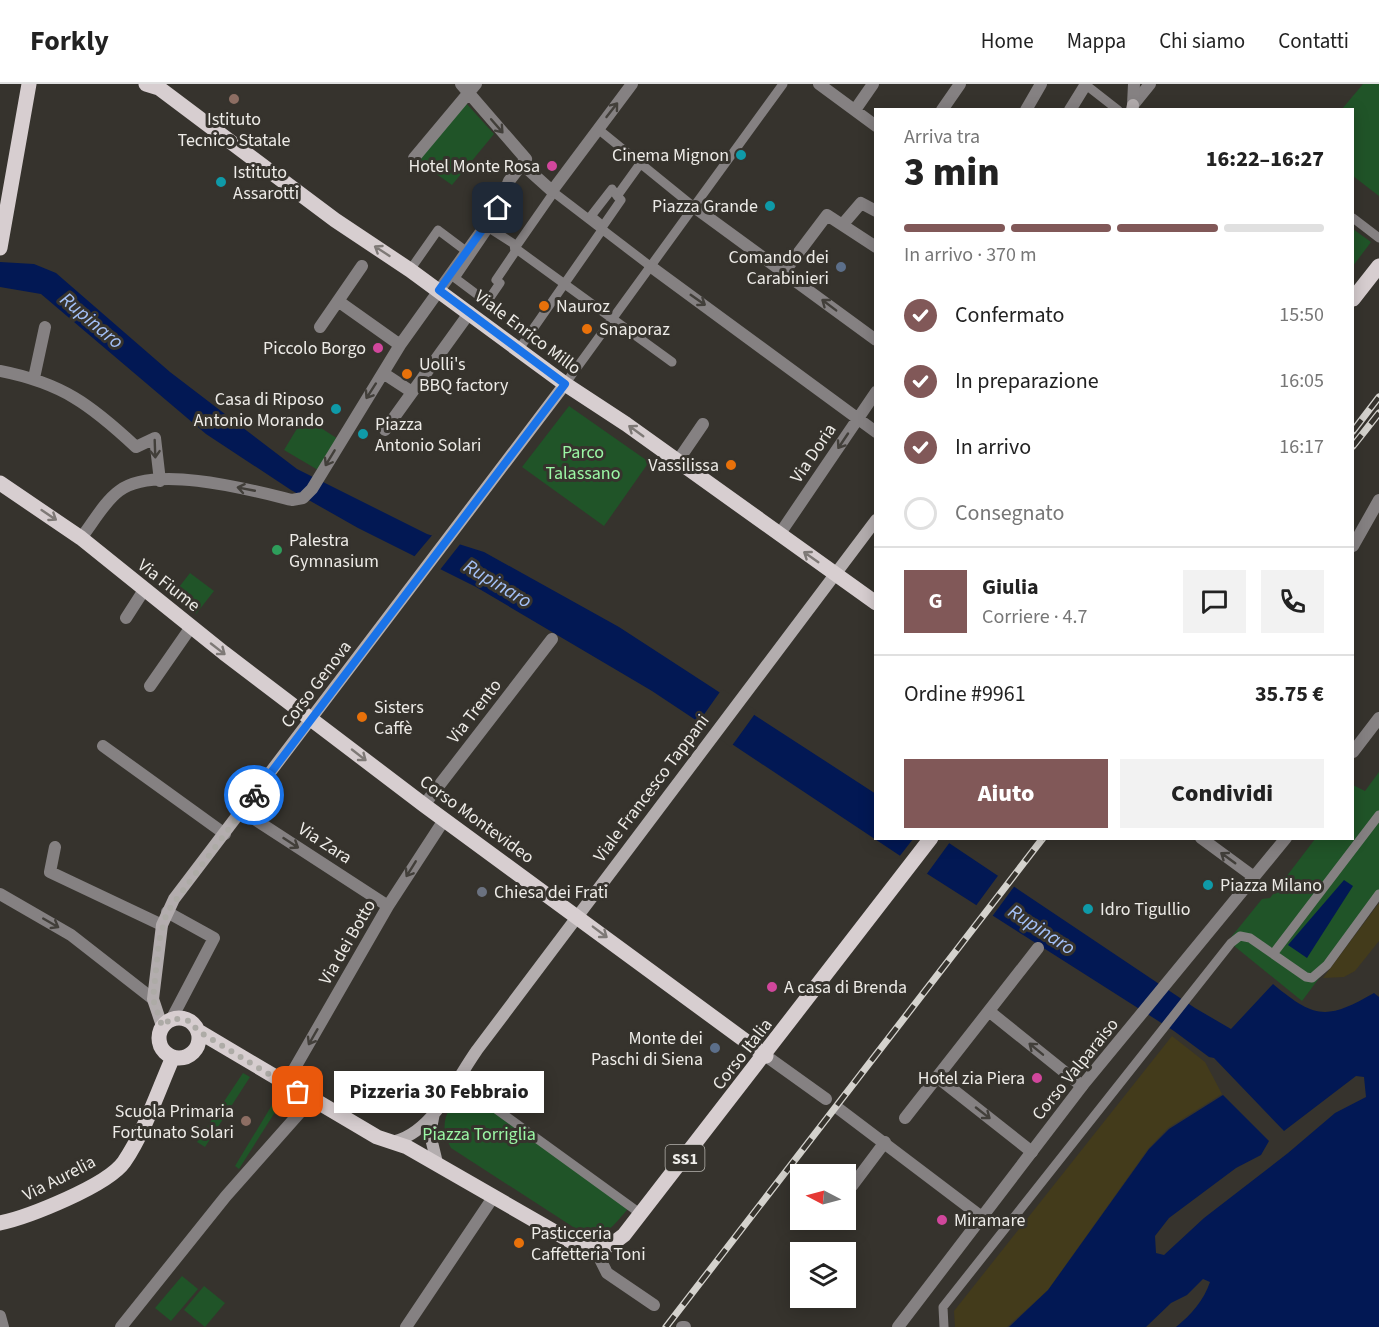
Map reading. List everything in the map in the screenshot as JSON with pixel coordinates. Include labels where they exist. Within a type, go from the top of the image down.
[{"type":"main road","points":[[0,248],[29,84]]},
{"type":"main road","name":"Viale Enrico Millo","points":[[154,85],[335,220],[439,290],[565,384],[874,602]]},
{"type":"main road","points":[[1354,298],[1379,266]]},
{"type":"main road","name":"Corso Genova","points":[[167,1022],[153,999],[162,925],[167,912],[565,384]]},
{"type":"main road","name":"Via Fiume","points":[[0,483],[81,538],[191,627],[312,719]]},
{"type":"main road","name":"Viale Francesco Tappani","points":[[389,1142],[403,1140],[434,1113],[578,915],[874,523]]},
{"type":"main road","name":"Corso Montevideo","points":[[312,719],[444,820],[578,915],[766,1056]]},
{"type":"main road","name":"Corso Italia","points":[[596,1251],[611,1246],[624,1235],[766,1056],[930,840]]},
{"type":"main road","points":[[198,1031],[199,1038],[194,1051],[188,1056],[173,1057],[160,1044],[167,1022],[190,1021],[198,1031],[311,1100],[389,1142],[407,1147],[437,1163],[581,1247],[596,1251]]},
{"type":"main road","name":"Via Aurelia","points":[[0,1223],[24,1218],[82,1190],[100,1181],[123,1163],[173,1057]]},
{"type":"main road","name":"Viale Francesco Tappani","points":[[434,1113],[430,1134],[437,1163]]},
{"type":"street","points":[[632,84],[515,248],[496,280],[500,283],[487,302],[455,278],[489,228],[514,244],[515,248],[672,362]]},
{"type":"street","points":[[565,384],[611,317],[783,84]]},
{"type":"street","points":[[819,84],[874,124]]},
{"type":"street","points":[[855,110],[873,84]]},
{"type":"street","points":[[943,108],[960,84]]},
{"type":"street","points":[[1027,108],[1041,84]]},
{"type":"street","points":[[1071,108],[1086,84],[1116,108]]},
{"type":"street","points":[[1132,107],[1134,84]]},
{"type":"street","points":[[1132,107],[1150,84]]},
{"type":"street","points":[[414,158],[468,87],[524,162],[553,192],[874,430]]},
{"type":"street","points":[[598,129],[694,207],[874,339]]},
{"type":"street","points":[[81,538],[120,490],[160,481],[188,478],[292,500],[303,498],[318,478],[400,345],[498,208],[509,181],[524,162]]},
{"type":"street","points":[[617,196],[640,164]]},
{"type":"street","points":[[612,189],[621,200],[603,226],[598,226],[591,216],[612,189]]},
{"type":"street","points":[[843,224],[861,203],[874,210]]},
{"type":"street","points":[[784,272],[825,217],[831,215],[874,246]]},
{"type":"street","points":[[1354,219],[1379,238]]},
{"type":"street","points":[[519,349],[566,283],[598,226]]},
{"type":"street","points":[[410,270],[438,230],[466,251]]},
{"type":"street","points":[[321,327],[362,266]]},
{"type":"street","points":[[338,301],[400,345]]},
{"type":"street","points":[[385,430],[470,312]]},
{"type":"street","points":[[34,378],[45,327]]},
{"type":"street","points":[[0,371],[34,378],[69,394],[99,413],[136,447],[155,438],[160,481]]},
{"type":"street","points":[[383,373],[412,392]]},
{"type":"street","name":"Via Doria","points":[[779,535],[874,395]]},
{"type":"street","points":[[677,462],[703,424]]},
{"type":"street","points":[[1354,544],[1379,500]]},
{"type":"street","points":[[126,618],[144,590]]},
{"type":"street","points":[[150,686],[191,627]]},
{"type":"street","name":"Via Trento","points":[[424,805],[552,639]]},
{"type":"street","points":[[1354,751],[1379,718]]},
{"type":"street","points":[[103,746],[225,834]]},
{"type":"street","name":"Via Zara","points":[[242,811],[388,906]]},
{"type":"street","points":[[1273,954],[1379,815]]},
{"type":"street","name":"Via dei Botto","points":[[285,1085],[388,906],[444,820]]},
{"type":"street","points":[[1204,840],[1254,878]]},
{"type":"street","name":"Corso Valparaiso","points":[[898,1327],[1082,1086],[1284,840]]},
{"type":"street","points":[[55,847],[50,872],[162,925]]},
{"type":"street","points":[[0,894],[71,935],[153,999]]},
{"type":"street","points":[[944,1327],[943,1306],[1231,943],[1240,936],[1251,938],[1306,977],[1312,978],[1318,975],[1379,894]]},
{"type":"street","points":[[167,912],[214,938],[167,1022]]},
{"type":"street","points":[[905,1118],[1038,948]]},
{"type":"street","points":[[990,1012],[1082,1086]]},
{"type":"street","points":[[766,1056],[826,1100]]},
{"type":"street","points":[[937,1077],[1032,1152]]},
{"type":"street","points":[[456,1080],[641,1214]]},
{"type":"street","points":[[121,1327],[178,1258],[190,1239],[311,1100]]},
{"type":"street","points":[[839,1109],[983,1218]]},
{"type":"street","points":[[856,1181],[885,1142]]},
{"type":"street","points":[[406,1327],[490,1194]]},
{"type":"street","points":[[596,1251],[607,1273],[654,1305]]},
{"type":"street","points":[[0,1316],[3,1327]]},
{"type":"green space","points":[[1363,84],[1379,84],[1379,196],[1354,177],[1354,108],[1343,108]]},
{"type":"green space","points":[[466,103],[494,134],[452,185],[418,161]]},
{"type":"green space","points":[[1354,230],[1371,242],[1354,265]]},
{"type":"green space","name":"Parco Talassano","points":[[569,406],[649,462],[604,526],[522,467]]},
{"type":"green space","points":[[304,417],[338,439],[318,470],[284,450]]},
{"type":"green space","points":[[190,573],[214,591],[196,614],[172,596]]},
{"type":"green space","points":[[1379,772],[1379,898],[1302,1001],[1228,941],[1262,899],[1270,898],[1314,840],[1354,840],[1354,786],[1365,791]]},
{"type":"green space","points":[[243,1073],[250,1077],[205,1147],[197,1142]]},
{"type":"green space","name":"Piazza Torriglia","points":[[462,1088],[628,1209],[605,1232],[584,1234],[451,1148],[445,1131],[446,1117]]},
{"type":"green space","points":[[278,1095],[284,1098],[239,1169],[235,1166]]},
{"type":"green space","points":[[182,1276],[198,1289],[171,1321],[155,1308]]},
{"type":"green space","points":[[204,1286],[225,1303],[205,1327],[184,1310]]},
{"type":"sand","points":[[1379,903],[1379,941],[1355,971],[1344,977],[1323,978]]},
{"type":"sand","points":[[1172,1036],[1205,1062],[1222,1094],[1168,1128],[1148,1149],[1048,1290],[1007,1327],[955,1327],[954,1311]]},
{"type":"water","name":"Rupinaro","points":[[0,262],[34,264],[56,273],[170,372],[297,469],[427,534],[484,552],[619,627],[874,793],[874,838],[652,691],[476,587],[358,528],[291,490],[206,434],[41,294],[0,287]]},
{"type":"water","name":"Rupinaro","points":[[876,840],[944,840],[1195,1008],[1231,1029],[1273,984],[1300,1004],[1322,1012],[1344,1008],[1374,993],[1379,997],[1379,1327],[1176,1327],[1201,1301],[1210,1282],[1203,1279],[1187,1295],[1171,1303],[1146,1327],[1009,1327],[1048,1290],[1149,1149],[1169,1129],[1223,1095],[1269,1141],[1261,1155],[1236,1168],[1169,1218],[1155,1236],[1156,1253],[1164,1255],[1204,1218],[1288,1153],[1335,1113],[1366,1097],[1364,1077],[1356,1076],[1284,1131],[1214,1058],[1209,1057],[1174,1031]]},
{"type":"water","points":[[1344,880],[1353,886],[1307,958],[1288,945]]},
{"type":"pier","points":[[434,533],[461,543],[439,571],[413,558]]},
{"type":"pier","points":[[722,689],[757,711],[731,747],[698,723]]},
{"type":"pier","points":[[912,840],[947,840],[950,842],[926,875],[899,857]]},
{"type":"pier","points":[[1000,873],[1016,884],[991,918],[975,907]]},
{"type":"railway","points":[[1354,430],[1379,397]]},
{"type":"railway","points":[[1354,445],[1379,413]]},
{"type":"railway","points":[[666,1327],[1041,840]]},
{"type":"way so far","points":[[254,795],[174,899],[167,912],[159,941],[153,999],[162,1026],[172,1018],[185,1018],[195,1025],[198,1031],[298,1092]]},
{"type":"place","name":"Istituto Tecnico Statale","points":[[234,99]]},
{"type":"place","name":"Cinema Mignon","points":[[741,155]]},
{"type":"place","name":"Hotel Monte Rosa","points":[[552,166]]},
{"type":"place","name":"Istituto Assarotti","points":[[221,182]]},
{"type":"place","name":"Piazza Grande","points":[[770,206]]},
{"type":"place","name":"Comando dei Carabinieri","points":[[841,267]]},
{"type":"place","name":"Nauroz","points":[[544,306]]},
{"type":"place","name":"Snaporaz","points":[[587,329]]},
{"type":"place","name":"Piccolo Borgo","points":[[378,348]]},
{"type":"place","name":"Uolli's BBQ factory","points":[[407,374]]},
{"type":"place","name":"Casa di Riposo Antonio Morando","points":[[336,409]]},
{"type":"place","name":"Piazza Antonio Solari","points":[[363,434]]},
{"type":"place","name":"Vassilissa","points":[[731,465]]},
{"type":"place","name":"Palestra Gymnasium","points":[[277,550]]},
{"type":"place","name":"Sisters Caffè","points":[[362,717]]},
{"type":"place","name":"Piazza Milano","points":[[1208,885]]},
{"type":"place","name":"Chiesa dei Frati","points":[[482,892]]},
{"type":"place","name":"Idro Tigullio","points":[[1088,909]]},
{"type":"place","name":"A casa di Brenda","points":[[772,987]]},
{"type":"place","name":"Monte dei Paschi di Siena","points":[[715,1048]]},
{"type":"place","name":"Hotel zia Piera","points":[[1037,1078]]},
{"type":"place","name":"Pizzeria 30 Febbraio","points":[[298,1092]]},
{"type":"place","name":"Scuola Primaria Fortunato Solari","points":[[246,1121]]},
{"type":"place","name":"Miramare","points":[[942,1220]]},
{"type":"place","name":"Pasticceria Caffetteria Toni","points":[[519,1243]]},
{"type":"route","points":[[254,795],[565,384],[439,290],[498,208]]}]
